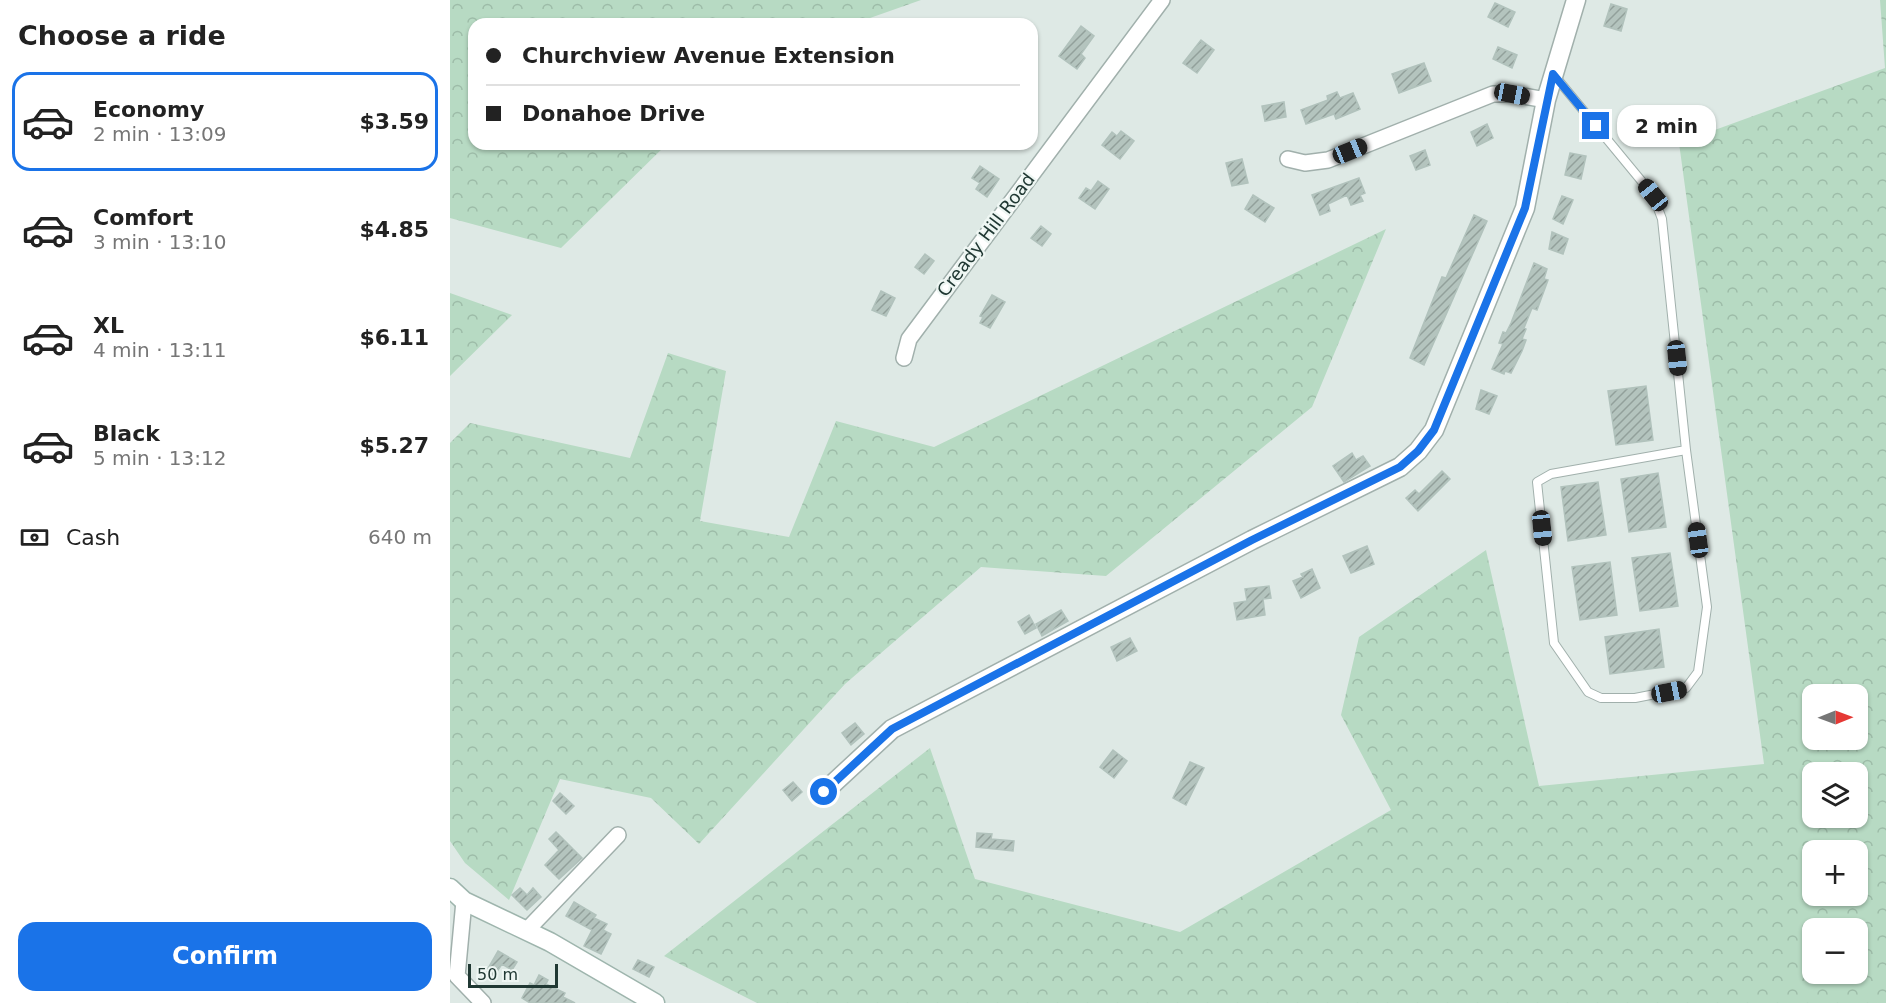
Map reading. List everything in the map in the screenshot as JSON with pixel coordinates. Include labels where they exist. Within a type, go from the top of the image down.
[{"type":"street","name":"Cready Hill Road","points":[[904,358],[909,339],[1162,0]]},
{"type":"street","points":[[824,792],[892,729],[1252,540],[1400,467],[1418,451],[1434,430],[1525,208],[1546,100],[1576,0]]},
{"type":"street","points":[[1288,159],[1305,163],[1328,160],[1493,94],[1512,94],[1546,100]]},
{"type":"street","points":[[527,930],[618,835]]},
{"type":"street","points":[[450,888],[464,902],[527,930],[655,1003]]},
{"type":"street","points":[[464,902],[454,979],[483,1003]]},
{"type":"lane","points":[[1553,74],[1653,195],[1662,219],[1686,450],[1707,607],[1698,672],[1686,688],[1635,698],[1601,698],[1588,692],[1554,643],[1537,482],[1551,474],[1686,450]]},
{"type":"green space","points":[[450,0],[921,0],[870,18],[468,18],[468,150],[661,150],[561,248],[450,218]]},
{"type":"green space","points":[[1880,0],[1886,0],[1886,1003],[757,1003],[664,956],[930,748],[975,879],[1180,932],[1391,810],[1341,715],[1359,637],[1486,550],[1539,786],[1764,764],[1679,143],[1885,68]]},
{"type":"green space","points":[[1386,229],[1312,407],[1106,576],[981,567],[845,684],[699,844],[651,798],[560,779],[509,900],[465,863],[450,841],[450,443],[470,423],[630,458],[668,353],[726,371],[700,521],[789,537],[836,421],[934,447]]},
{"type":"green space","points":[[450,293],[512,315],[450,376]]},
{"type":"building","points":[[1495,3],[1515,12],[1508,27],[1488,17]]},
{"type":"building","points":[[1611,4],[1627,9],[1621,31],[1604,26]]},
{"type":"building","points":[[1081,26],[1094,36],[1081,54],[1085,58],[1077,69],[1059,56]]},
{"type":"building","points":[[1201,40],[1214,50],[1197,73],[1183,63]]},
{"type":"building","points":[[1498,47],[1517,55],[1512,68],[1493,59]]},
{"type":"building","points":[[1424,63],[1431,81],[1399,93],[1392,74]]},
{"type":"building","points":[[1337,92],[1340,98],[1353,93],[1360,109],[1336,119],[1334,114],[1306,124],[1301,110],[1328,100],[1327,96]]},
{"type":"building","points":[[1284,102],[1286,117],[1265,121],[1262,106]]},
{"type":"building","points":[[1487,124],[1493,138],[1477,146],[1471,132]]},
{"type":"building","points":[[1121,131],[1134,141],[1120,159],[1102,145],[1112,132],[1117,136]]},
{"type":"building","points":[[1425,150],[1430,165],[1416,170],[1410,156]]},
{"type":"building","points":[[1570,153],[1586,156],[1581,179],[1565,175]]},
{"type":"building","points":[[1242,159],[1248,183],[1232,186],[1226,163]]},
{"type":"building","points":[[980,166],[999,179],[987,197],[976,189],[980,183],[972,178]]},
{"type":"building","points":[[1359,178],[1365,193],[1360,195],[1363,201],[1351,205],[1347,195],[1328,204],[1330,211],[1320,215],[1312,195]]},
{"type":"building","points":[[1098,181],[1109,189],[1095,209],[1079,198],[1086,188],[1091,191]]},
{"type":"building","points":[[1253,195],[1274,208],[1265,222],[1245,209]]},
{"type":"building","points":[[1562,196],[1573,200],[1563,224],[1553,219]]},
{"type":"building","points":[[1474,215],[1487,221],[1424,365],[1410,358],[1442,277],[1446,278]]},
{"type":"building","points":[[1041,226],[1051,234],[1042,246],[1031,238]]},
{"type":"building","points":[[1552,232],[1568,239],[1563,254],[1549,249]]},
{"type":"building","points":[[925,254],[934,261],[924,274],[915,267]]},
{"type":"building","points":[[1534,263],[1547,269],[1544,279],[1548,280],[1537,310],[1532,308],[1524,328],[1526,329],[1522,339],[1526,340],[1522,351],[1511,373],[1505,371],[1504,374],[1492,369],[1503,344],[1499,343],[1503,332],[1506,333],[1511,323]]},
{"type":"building","points":[[881,291],[895,298],[886,316],[872,310]]},
{"type":"building","points":[[992,295],[1005,302],[990,328],[980,323],[983,317],[980,316]]},
{"type":"building","points":[[1646,386],[1653,440],[1616,445],[1608,391]]},
{"type":"building","points":[[1481,390],[1497,396],[1489,414],[1476,409]]},
{"type":"building","points":[[1352,453],[1356,460],[1363,456],[1370,466],[1344,482],[1333,466]]},
{"type":"building","points":[[1442,471],[1450,479],[1418,511],[1406,498],[1415,490],[1419,494]]},
{"type":"building","points":[[1658,473],[1666,527],[1629,532],[1621,479]]},
{"type":"building","points":[[1598,482],[1606,535],[1568,541],[1561,487]]},
{"type":"building","points":[[1367,546],[1374,564],[1351,573],[1343,556]]},
{"type":"building","points":[[1670,553],[1678,606],[1640,611],[1632,558]]},
{"type":"building","points":[[1610,562],[1617,615],[1580,620],[1572,567]]},
{"type":"building","points":[[1312,569],[1320,588],[1301,598],[1293,581],[1303,577],[1301,574]]},
{"type":"building","points":[[1269,586],[1271,598],[1263,599],[1265,615],[1237,620],[1234,603],[1247,601],[1245,589]]},
{"type":"building","points":[[1061,610],[1068,621],[1042,636],[1036,624]]},
{"type":"building","points":[[1029,615],[1036,628],[1025,634],[1018,622]]},
{"type":"building","points":[[1659,629],[1664,667],[1610,674],[1605,637]]},
{"type":"building","points":[[1130,638],[1137,651],[1117,661],[1111,647]]},
{"type":"building","points":[[855,723],[864,734],[851,745],[842,733]]},
{"type":"building","points":[[1113,750],[1127,761],[1114,778],[1100,767]]},
{"type":"building","points":[[1190,762],[1204,768],[1186,805],[1173,798]]},
{"type":"building","points":[[793,782],[802,792],[792,801],[783,790]]},
{"type":"building","points":[[560,793],[574,806],[566,814],[553,801]]},
{"type":"building","points":[[556,832],[582,858],[559,879],[545,865],[559,850],[549,839]]},
{"type":"building","points":[[977,833],[992,834],[991,839],[1014,841],[1013,851],[976,847]]},
{"type":"building","points":[[520,888],[527,895],[533,888],[541,897],[527,910],[512,895]]},
{"type":"building","points":[[574,902],[596,915],[594,918],[607,924],[603,930],[611,934],[601,954],[584,946],[592,930],[566,916]]},
{"type":"building","points":[[498,951],[517,962],[512,970],[502,964],[494,976],[486,972]]},
{"type":"building","points":[[638,960],[654,967],[649,977],[633,969]]},
{"type":"building","points":[[539,975],[548,980],[546,984],[565,993],[563,997],[575,1003],[530,1003],[522,998],[530,983],[534,985]]},
{"type":"route","points":[[824,792],[892,729],[1252,540],[1400,467],[1418,451],[1434,430],[1525,208],[1553,74],[1596,126]]}]
